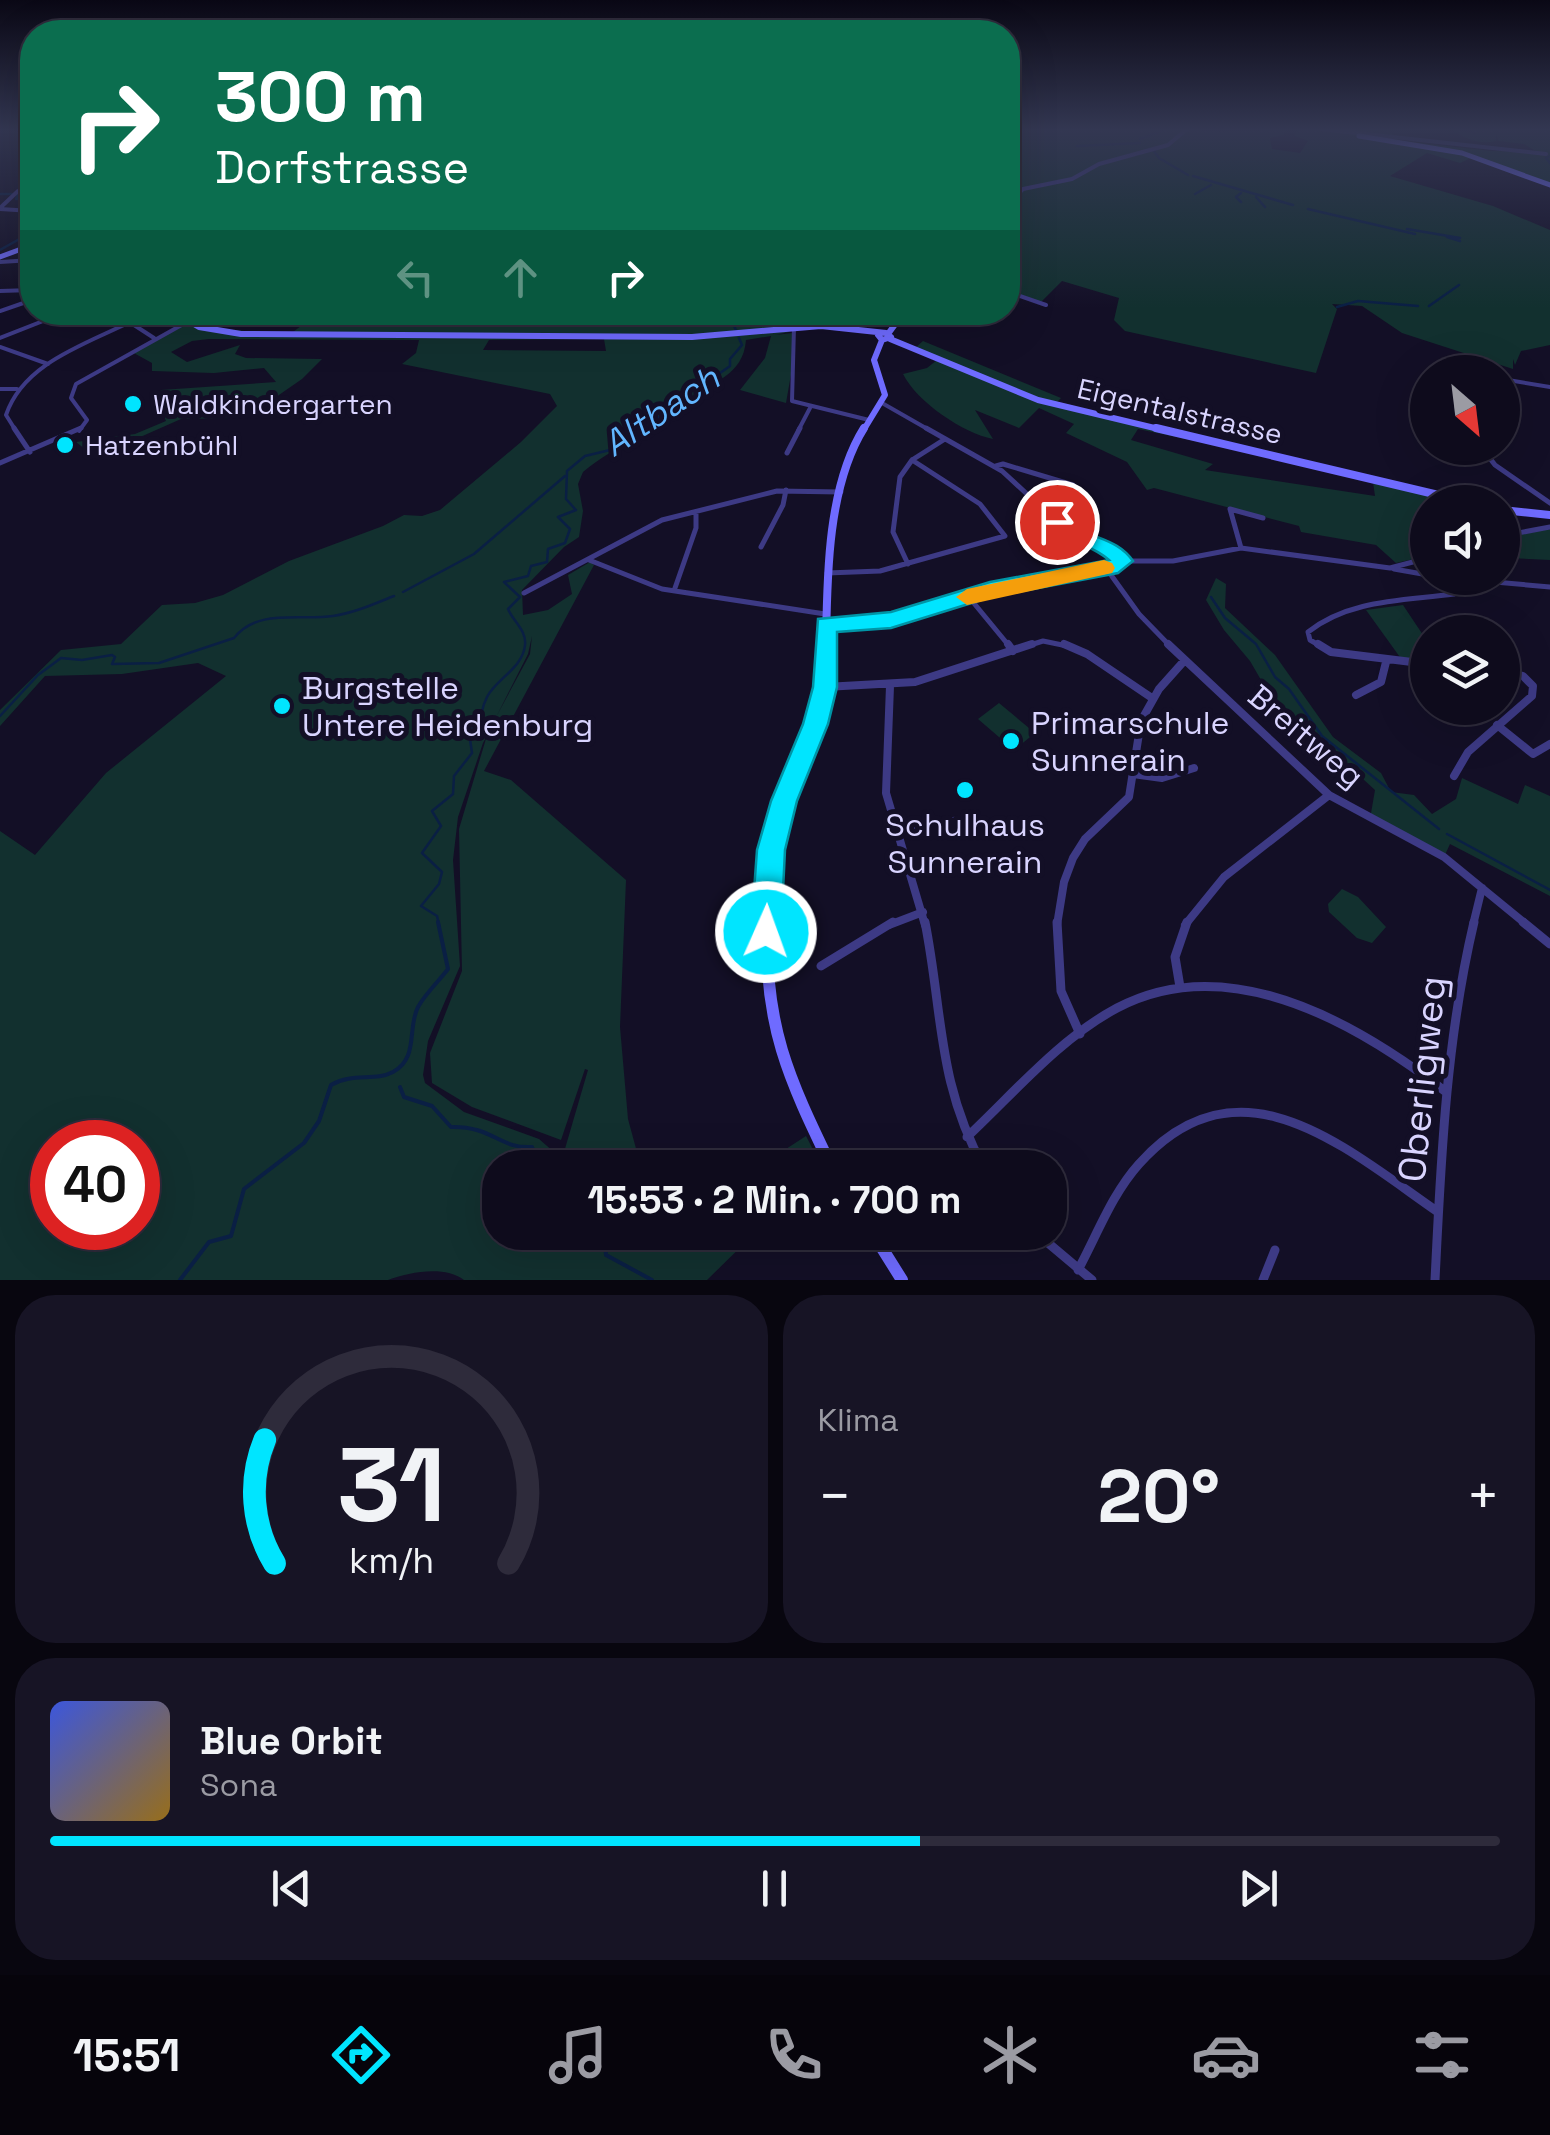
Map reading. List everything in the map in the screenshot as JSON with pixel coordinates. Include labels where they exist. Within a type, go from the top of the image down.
[{"type":"street","points":[[0,208],[18,192]]},
{"type":"street","points":[[1020,296],[1046,305]]},
{"type":"street","points":[[0,338],[33,325]]},
{"type":"street","points":[[30,452],[8,423],[6,408],[17,389],[49,364],[124,325]]},
{"type":"street","points":[[131,325],[155,339]]},
{"type":"street","points":[[0,463],[68,437],[85,426],[86,416],[71,398],[76,384],[181,325]]},
{"type":"street","name":"Eigentalstrasse","points":[[195,325],[241,334],[390,338],[692,337],[834,327],[884,337],[1038,400],[1410,488]]},
{"type":"street","points":[[823,1150],[787,1076],[772,1014],[766,952],[767,892],[774,834],[816,724],[825,687],[829,546],[851,449],[882,403],[884,389],[872,362],[874,350],[894,325]]},
{"type":"street","points":[[794,327],[795,363],[790,398],[795,404],[869,420]]},
{"type":"street","points":[[0,347],[49,364]]},
{"type":"street","points":[[1520,382],[1550,387]]},
{"type":"street","points":[[0,389],[17,389]]},
{"type":"street","points":[[882,403],[995,466],[1067,531],[1106,546],[1123,561]]},
{"type":"street","points":[[787,454],[810,408]]},
{"type":"street","points":[[0,426],[8,423]]},
{"type":"street","points":[[908,564],[896,544],[893,525],[900,476],[912,460],[945,439]]},
{"type":"street","points":[[827,573],[866,574],[1006,534],[975,500],[912,460]]},
{"type":"street","points":[[995,466],[1002,464],[1073,485]]},
{"type":"street","points":[[1497,465],[1531,483],[1550,502]]},
{"type":"street","points":[[524,594],[639,530],[786,490],[842,492]]},
{"type":"street","points":[[762,547],[764,532],[786,499],[786,490]]},
{"type":"street","points":[[1240,548],[1230,510],[1264,518]]},
{"type":"street","points":[[676,588],[696,528],[696,512]]},
{"type":"street","points":[[1520,512],[1550,515]]},
{"type":"street","points":[[1520,533],[1550,528]]},
{"type":"street","points":[[589,560],[662,589],[825,619],[891,620],[968,596],[1106,568],[1123,561],[1173,561],[1240,548],[1410,572]]},
{"type":"street","points":[[1390,568],[1410,563]]},
{"type":"street","name":"Breitweg","points":[[1106,568],[1139,614],[1184,661],[1329,795],[1444,857],[1550,944]]},
{"type":"street","points":[[1520,584],[1550,587]]},
{"type":"street","points":[[1410,663],[1331,652],[1310,640],[1308,632],[1352,610],[1448,595]]},
{"type":"street","points":[[968,596],[1012,651]]},
{"type":"street","points":[[825,687],[890,686],[949,673],[1043,641],[1077,646],[1152,698]]},
{"type":"street","points":[[1080,1034],[1065,1002],[1056,953],[1055,917],[1061,886],[1083,842],[1132,792],[1135,742],[1152,698],[1184,661]]},
{"type":"street","points":[[1356,695],[1381,682],[1386,662]]},
{"type":"street","points":[[1520,675],[1533,686],[1532,696],[1520,706]]},
{"type":"street","points":[[890,686],[886,790],[895,834],[923,912],[938,1048],[948,1090],[974,1150]]},
{"type":"street","points":[[1454,776],[1468,752],[1496,725],[1533,754],[1550,744]]},
{"type":"street","points":[[1134,774],[1162,778],[1194,768]]},
{"type":"street","points":[[1180,986],[1175,962],[1180,937],[1203,895],[1306,818],[1329,795]]},
{"type":"street","points":[[895,834],[972,817]]},
{"type":"street","name":"Oberligweg","points":[[1434,1280],[1456,998],[1483,887]]},
{"type":"street","points":[[821,966],[898,919],[923,912]]},
{"type":"street","points":[[967,1137],[1080,1034],[1117,1009],[1180,986],[1221,984],[1278,996],[1325,1016],[1446,1092]]},
{"type":"street","points":[[1078,1270],[1140,1162],[1183,1124],[1224,1110],[1267,1112],[1307,1126],[1438,1212]]},
{"type":"street","points":[[883,1250],[902,1280]]},
{"type":"street","points":[[1055,1250],[1092,1280]]},
{"type":"street","points":[[1263,1280],[1275,1250]]},
{"type":"green space","points":[[1020,189],[1434,189],[1493,206],[1550,230],[1550,345],[1521,351],[1519,355],[1470,355],[1402,333],[1362,306],[1332,304],[1337,309],[1316,373],[1125,331],[1114,320],[1119,298],[1062,281],[1041,302],[1020,295]]},
{"type":"green space","points":[[182,325],[289,335],[302,325],[794,325],[789,332],[775,335],[792,333],[793,363],[786,403],[740,390],[765,358],[771,336],[746,340],[739,362],[725,377],[583,472],[578,484],[583,511],[579,537],[522,590],[523,615],[548,610],[572,594],[568,575],[590,562],[594,565],[484,771],[511,780],[626,880],[620,1027],[628,1119],[636,1150],[565,1150],[588,1070],[585,1069],[561,1140],[472,1107],[432,1083],[430,1053],[462,971],[459,829],[487,735],[458,817],[453,860],[460,966],[428,1041],[423,1075],[425,1083],[464,1112],[539,1139],[552,1150],[482,1150],[482,1250],[738,1250],[707,1280],[464,1280],[437,1271],[388,1280],[0,1280],[0,831],[35,855],[106,773],[226,676],[198,663],[122,674],[45,676],[0,726],[0,710],[61,650],[121,644],[162,605],[195,603],[223,595],[289,561],[404,515],[422,516],[440,510],[557,406],[550,394],[402,364],[416,353],[419,340],[209,339],[192,341],[171,352],[187,362],[240,345],[235,354],[246,358],[322,359],[302,379],[263,406],[234,418],[181,419],[95,457],[76,442],[135,434],[166,421],[157,400],[161,390],[276,382],[264,368],[214,373],[152,371],[152,363],[132,352]],"holes":[[[604,339],[606,351],[483,350],[489,340]],[[532,636],[530,654],[497,715],[528,654]]]},
{"type":"green space","points":[[923,341],[1061,398],[1054,405],[1229,448],[1138,429],[1131,440],[1213,464],[1205,470],[1375,496],[1373,482],[1410,490],[1410,560],[1396,563],[1376,545],[1301,532],[1299,526],[1154,488],[1147,490],[1127,462],[1066,433],[1074,424],[1039,408],[1019,428],[975,410],[993,439],[981,436],[942,415],[910,385],[903,374],[927,368],[937,360],[915,348]]},
{"type":"green space","points":[[1550,529],[1550,560],[1520,559],[1520,535]]},
{"type":"green space","points":[[1216,578],[1226,584],[1225,608],[1275,655],[1333,737],[1381,773],[1391,792],[1414,795],[1432,814],[1456,799],[1462,778],[1518,804],[1525,785],[1550,796],[1550,896],[1450,844],[1444,857],[1370,819],[1375,790],[1268,692],[1250,661],[1224,630],[1206,600]]},
{"type":"green space","points":[[1403,605],[1410,616],[1410,661],[1402,660],[1366,610]]},
{"type":"green space","points":[[999,703],[1035,733],[1014,750],[978,719]]},
{"type":"green space","points":[[1342,889],[1358,897],[1386,927],[1372,943],[1357,938],[1329,912],[1328,904]]},
{"type":"green space","points":[[806,1136],[813,1150],[784,1150]]},
{"type":"waterway","points":[[1195,194],[1204,189]]},
{"type":"waterway","points":[[1237,189],[1293,205]]},
{"type":"waterway","points":[[1241,193],[1236,197],[1241,202]]},
{"type":"waterway","points":[[0,194],[12,194]]},
{"type":"waterway","points":[[18,194],[16,199],[20,199]]},
{"type":"waterway","points":[[1256,197],[1265,207]]},
{"type":"waterway","points":[[1308,209],[1415,234]]},
{"type":"waterway","points":[[1407,229],[1460,238]]},
{"type":"waterway","points":[[1447,237],[1460,241]]},
{"type":"waterway","points":[[0,250],[20,239]]},
{"type":"waterway","points":[[1429,306],[1459,285]]},
{"type":"waterway","points":[[1337,307],[1358,301],[1418,306]]},
{"type":"waterway","name":"Altbach","points":[[734,325],[736,330]]},
{"type":"waterway","name":"Altbach","points":[[439,925],[437,916],[421,906],[439,884],[442,872],[422,853],[441,826],[432,811],[453,794],[454,776],[472,753],[469,732],[480,719],[491,691],[514,667],[525,645],[522,631],[508,609],[520,597],[504,582],[528,576],[531,566],[547,562],[548,549],[565,543],[570,529],[558,517],[576,510],[566,499],[567,471],[585,456],[610,450],[630,431],[672,411],[674,399],[701,384],[704,377],[713,378],[730,366],[730,359],[742,345],[739,338]]},
{"type":"waterway","points":[[403,592],[474,554],[565,476]]},
{"type":"waterway","points":[[0,716],[38,675],[61,658],[82,660],[112,655],[112,664],[159,663],[234,638],[267,619],[341,615],[394,596]]},
{"type":"waterway","points":[[1211,597],[1225,618],[1256,644],[1275,677],[1289,689],[1322,736],[1439,829]]},
{"type":"waterway","points":[[1447,834],[1550,890]]},
{"type":"waterway","name":"Altbach","points":[[180,1280],[209,1242],[231,1236],[244,1189],[304,1143],[319,1121],[331,1085],[347,1079],[386,1075],[401,1066],[409,1051],[418,1007],[448,969],[438,922]]},
{"type":"waterway","points":[[400,1087],[404,1097],[432,1106],[451,1127],[477,1130],[533,1150]]},
{"type":"waterway","points":[[606,1250],[606,1255],[652,1280]]},
{"type":"slow traffic","points":[[967,597],[998,587],[1104,568]]},
{"type":"place","name":"Waldkindergarten","points":[[133,404]]},
{"type":"place","name":"Hatzenbühl","points":[[65,445]]},
{"type":"place","name":"Burgstelle Untere Heidenburg","points":[[282,706]]},
{"type":"place","name":"Primarschule Sunnerain","points":[[1011,741]]},
{"type":"place","name":"Schulhaus Sunnerain","points":[[965,790]]},
{"type":"route","points":[[766,932],[769,862],[777,823],[816,724],[825,687],[826,624],[891,620],[990,589],[1123,561],[1106,546],[1072,534],[1057,522]]}]
